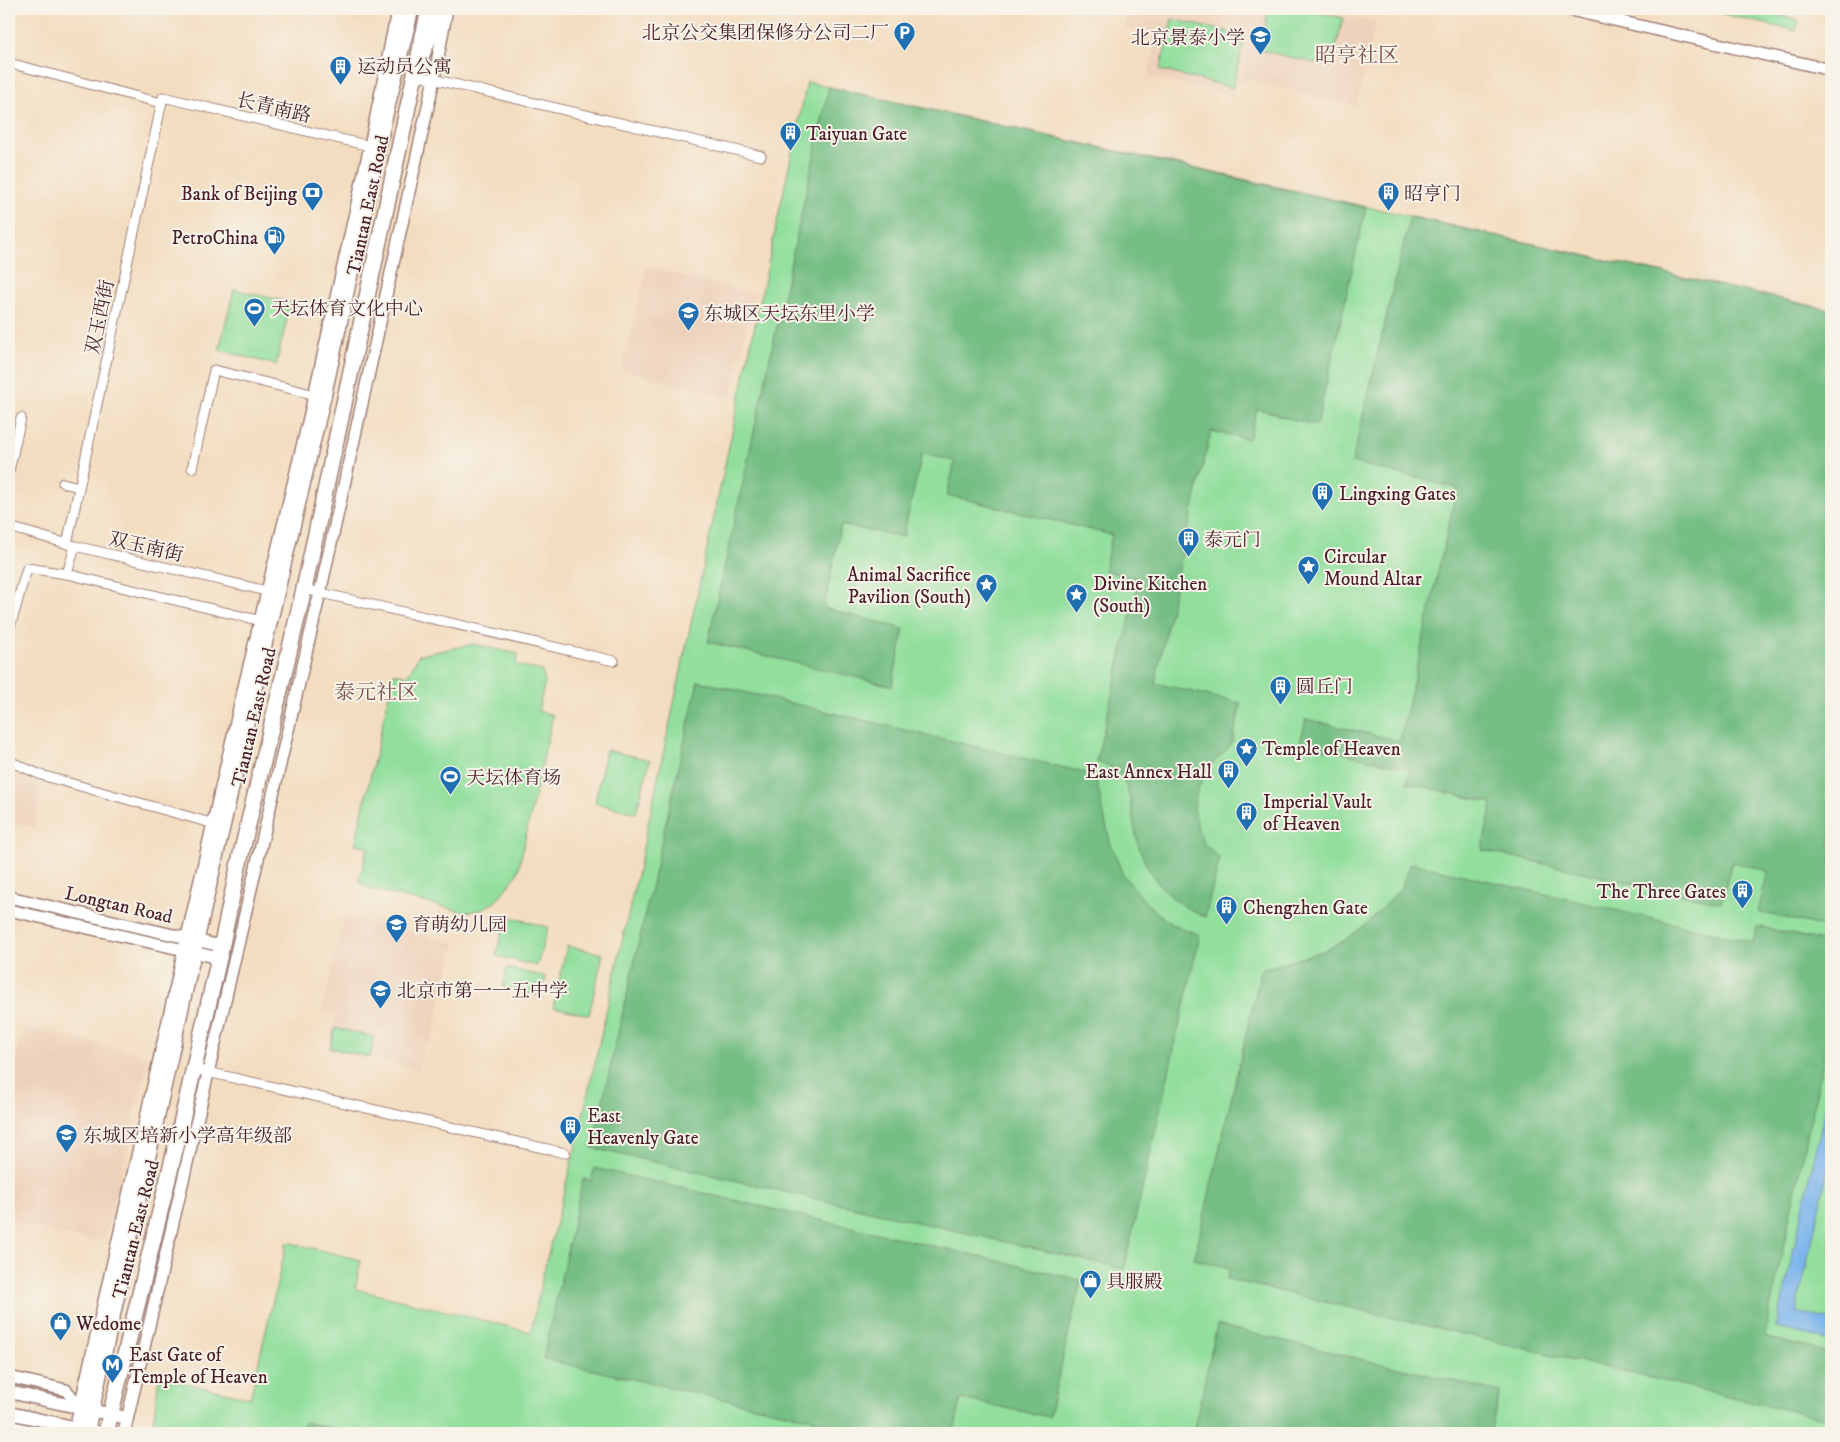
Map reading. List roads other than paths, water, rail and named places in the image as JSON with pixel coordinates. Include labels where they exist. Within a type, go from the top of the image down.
[{"type":"main road","name":"Tiantan East Road","points":[[85,1431],[85,1408],[217,825],[319,396],[374,147],[393,86],[410,9]]},
{"type":"main road","name":"Tiantan East Road","points":[[106,1433],[201,1070],[220,952],[238,867],[304,590],[429,9]]},
{"type":"main road","points":[[9,1392],[127,1418]]},
{"type":"main road","points":[[9,1412],[85,1431]]},
{"type":"street","points":[[374,147],[398,9]]},
{"type":"street","points":[[446,9],[415,74],[761,156]]},
{"type":"street","points":[[124,1433],[201,1070],[320,593],[434,79],[446,9]]},
{"type":"street","points":[[1566,9],[1831,70]]},
{"type":"street","points":[[393,86],[394,27]]},
{"type":"street","name":"长青南路","points":[[9,63],[162,100],[374,147]]},
{"type":"street","name":"双玉西街","points":[[67,574],[79,487],[162,100]]},
{"type":"street","points":[[192,468],[214,370],[319,396]]},
{"type":"street","points":[[9,471],[22,418]]},
{"type":"street","points":[[63,483],[79,487]]},
{"type":"street","name":"双玉南街","points":[[9,527],[71,545],[272,593]]},
{"type":"street","points":[[9,630],[26,568],[67,574],[264,622]]},
{"type":"street","points":[[304,590],[614,661]]},
{"type":"street","points":[[9,761],[41,775],[217,825]]},
{"type":"street","name":"Longtan Road","points":[[9,897],[220,952]]},
{"type":"street","name":"Longtan Road","points":[[9,910],[190,945]]},
{"type":"street","points":[[201,1070],[565,1154]]},
{"type":"street","points":[[9,1377],[66,1390],[85,1408]]},
{"type":"street","points":[[9,1426],[39,1433]]},
{"type":"street","points":[[56,1433],[63,1430],[85,1431]]},
{"type":"water","points":[[1831,1084],[1831,1156],[1796,1312],[1831,1320],[1831,1340],[1776,1328]]},
{"type":"place","name":"北京公交集团保修分公司二厂","points":[[905,51]]},
{"type":"place","name":"北京景泰小学","points":[[1261,56]]},
{"type":"place","name":"运动员公寓","points":[[341,85]]},
{"type":"place","name":"Taiyuan Gate","points":[[790,152]]},
{"type":"place","name":"Bank of Beijing","points":[[313,212]]},
{"type":"place","name":"昭亨门","points":[[1388,212]]},
{"type":"place","name":"PetroChina","points":[[274,256]]},
{"type":"place","name":"天坛体育文化中心","points":[[255,327]]},
{"type":"place","name":"东城区天坛东里小学","points":[[688,332]]},
{"type":"place","name":"Lingxing Gates","points":[[1323,512]]},
{"type":"place","name":"泰元门","points":[[1188,558]]},
{"type":"place","name":"Circular Mound Altar","points":[[1308,586]]},
{"type":"place","name":"Animal Sacrifice Pavilion (South)","points":[[987,604]]},
{"type":"place","name":"Divine Kitchen (South)","points":[[1077,613]]},
{"type":"place","name":"圆丘门","points":[[1280,705]]},
{"type":"place","name":"Temple of Heaven","points":[[1246,767]]},
{"type":"place","name":"East Annex Hall","points":[[1228,790]]},
{"type":"place","name":"天坛体育场","points":[[450,796]]},
{"type":"place","name":"Imperial Vault of Heaven","points":[[1247,831]]},
{"type":"place","name":"The Three Gates","points":[[1742,910]]},
{"type":"place","name":"Chengzhen Gate","points":[[1227,926]]},
{"type":"place","name":"育萌幼儿园","points":[[396,943]]},
{"type":"place","name":"北京市第一一五中学","points":[[381,1009]]},
{"type":"place","name":"East Heavenly Gate","points":[[571,1145]]},
{"type":"place","name":"东城区培新小学高年级部","points":[[67,1154]]},
{"type":"place","name":"具服殿","points":[[1090,1300]]},
{"type":"place","name":"Wedome","points":[[60,1342]]},
{"type":"place","name":"East Gate of Temple of Heaven","points":[[113,1384]]},
{"type":"district","name":"昭亨社区","points":[[1357,55]]},
{"type":"district","name":"泰元社区","points":[[376,692]]}]
